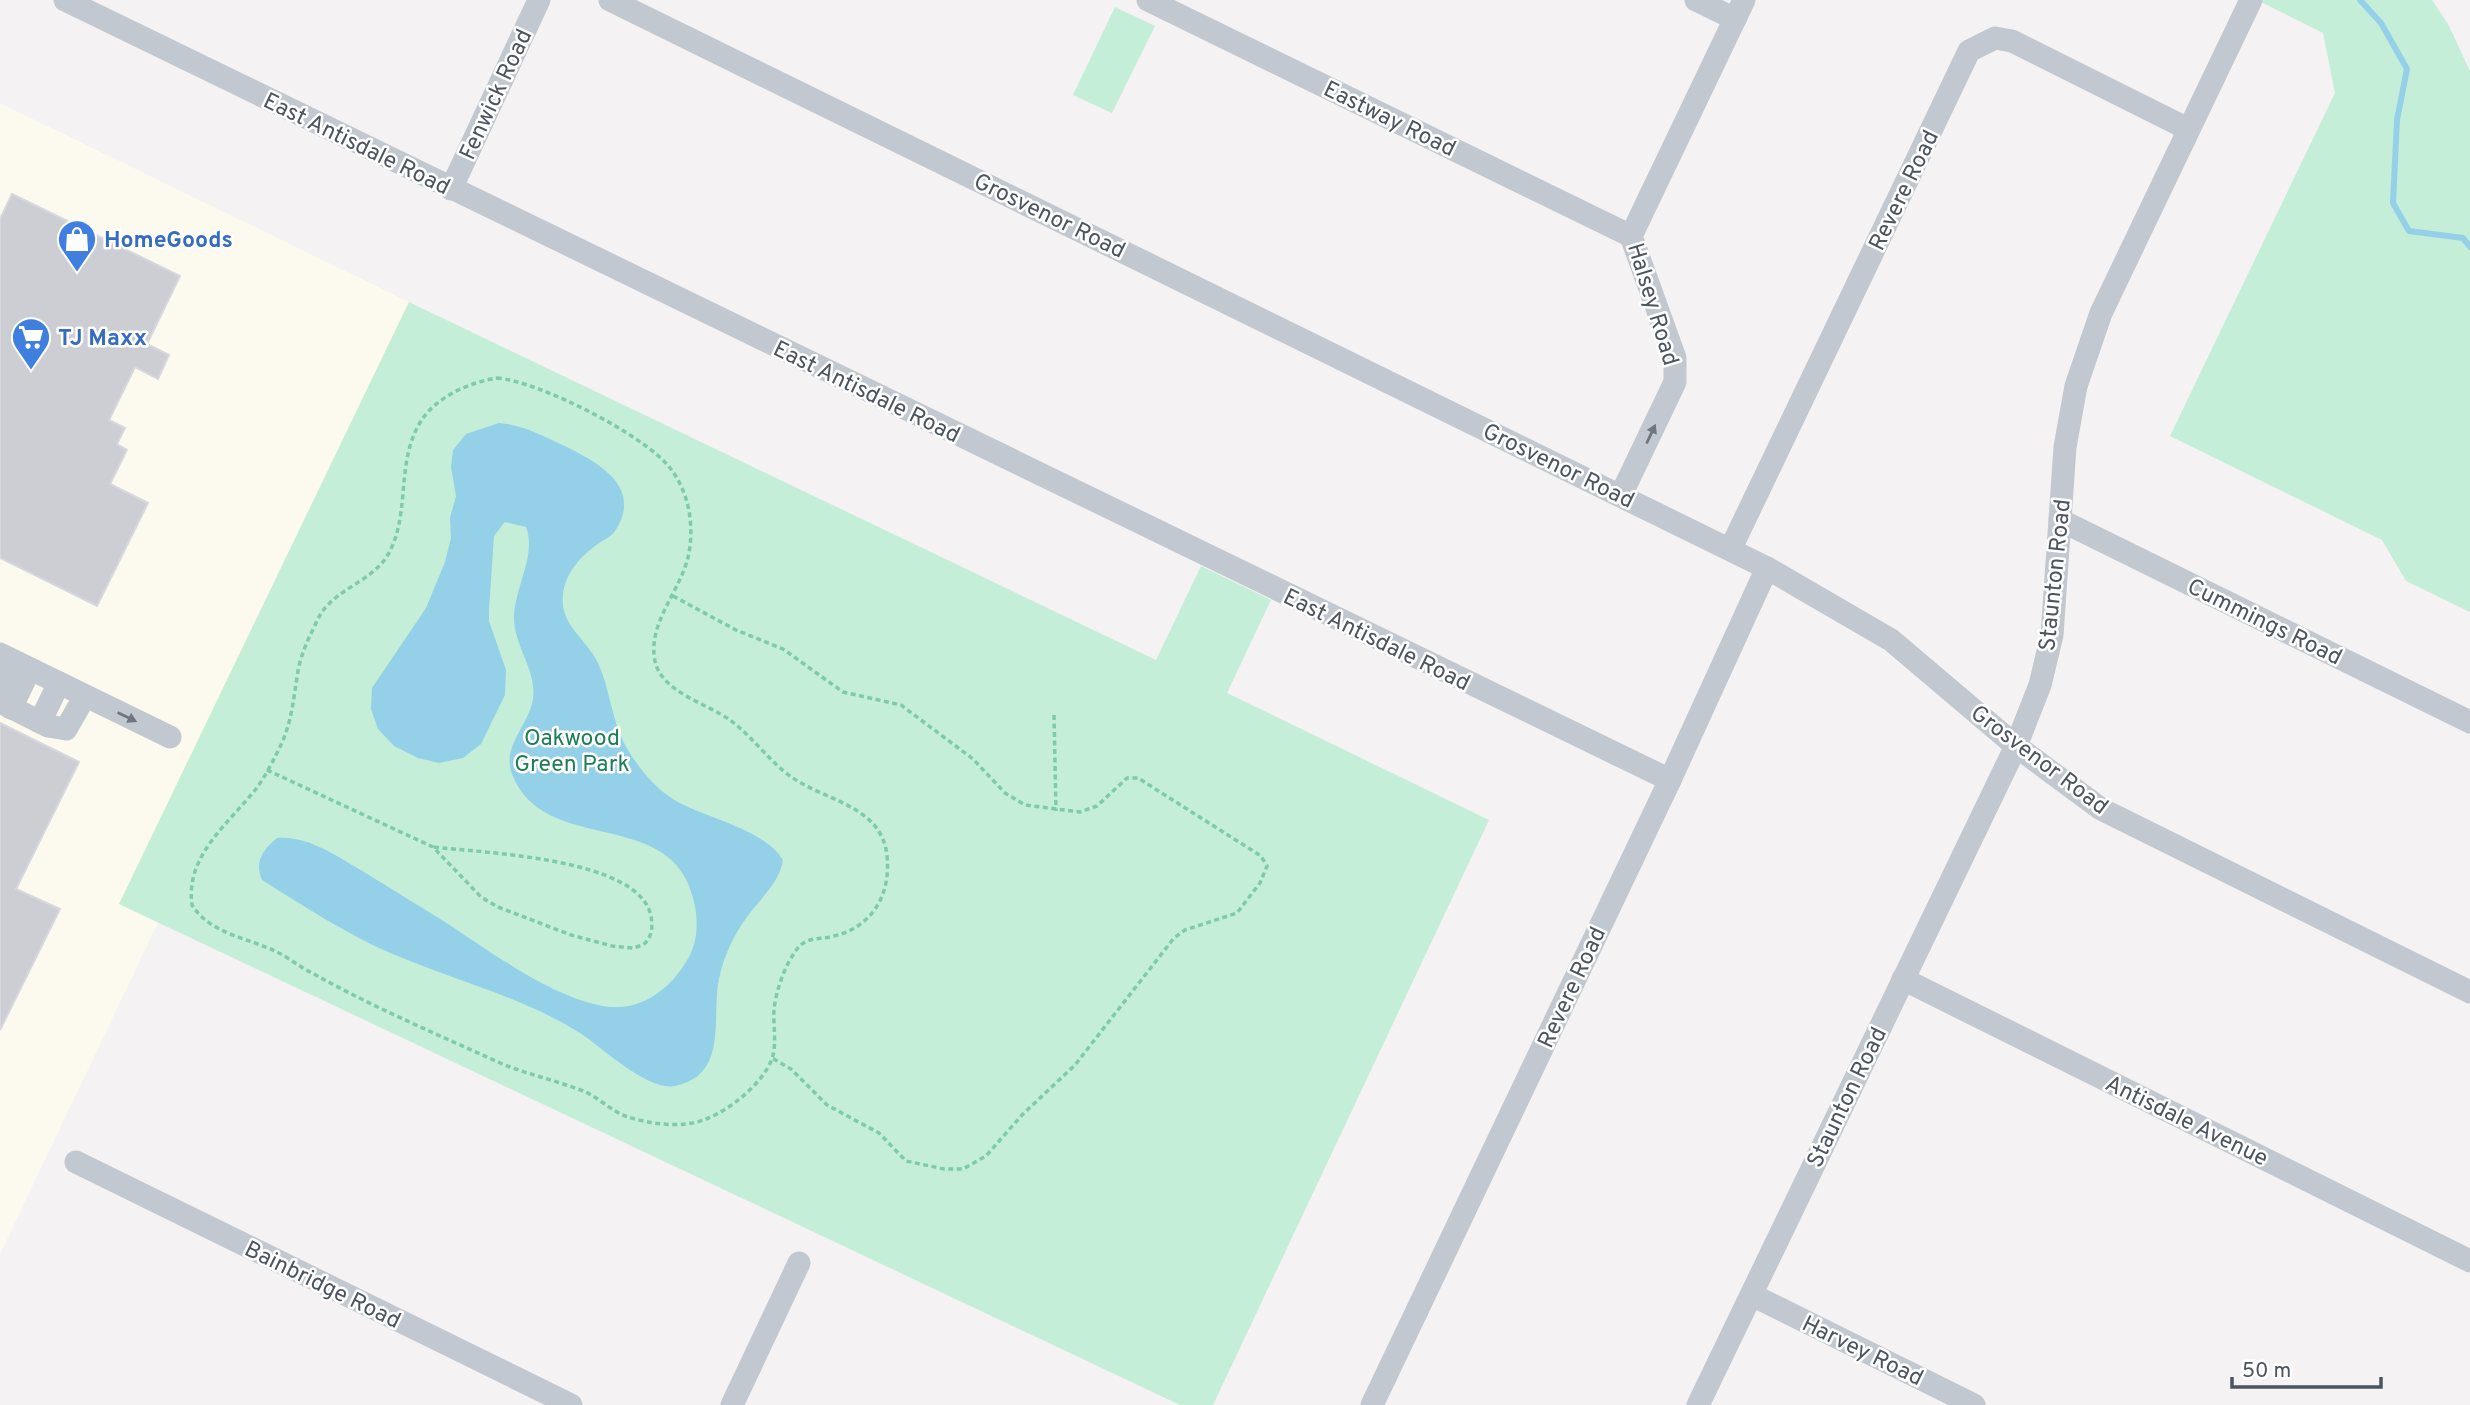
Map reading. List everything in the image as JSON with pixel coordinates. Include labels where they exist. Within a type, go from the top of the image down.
[{"type":"street","name":"East Antisdale Road","points":[[65,0],[1670,780]]},
{"type":"street","name":"Fenwick Road","points":[[451,189],[539,0]]},
{"type":"street","name":"Grosvenor Road","points":[[610,0],[1731,548],[1891,640],[2016,746],[2102,809],[2470,992]]},
{"type":"street","name":"Eastway Road","points":[[1148,0],[1632,236]]},
{"type":"street","points":[[1696,0],[1740,10]]},
{"type":"street","name":"Staunton Road","points":[[1698,1405],[2016,746],[2040,685],[2052,635],[2065,447],[2076,386],[2101,313],[2251,0]]},
{"type":"street","name":"Halsey Road","points":[[1621,495],[1675,382],[1675,358],[1632,236],[1740,10]]},
{"type":"street","name":"Revere Road","points":[[1731,548],[1969,51],[1995,38],[2012,41],[2188,130]]},
{"type":"street","name":"Cummings Road","points":[[2060,520],[2470,722]]},
{"type":"street","name":"Revere Road","points":[[1372,1405],[1768,568]]},
{"type":"street","points":[[23,666],[170,737]]},
{"type":"street","points":[[15,707],[23,666]]},
{"type":"street","points":[[15,707],[23,666]]},
{"type":"street","points":[[15,707],[58,730],[66,729],[85,696]]},
{"type":"street","name":"Antisdale Avenue","points":[[1903,979],[2470,1261]]},
{"type":"street","name":"Bainbridge Road","points":[[75,1162],[570,1405]]},
{"type":"street","points":[[732,1405],[799,1263]]},
{"type":"street","name":"Harvey Road","points":[[1752,1295],[1974,1405]]},
{"type":"path","points":[[497,378],[535,387],[590,413],[660,457],[680,484],[690,516],[689,552],[673,596],[656,630],[655,664],[663,678],[731,721],[793,779],[857,809],[882,838],[887,855],[880,903],[867,921],[847,933],[804,942],[789,962],[774,1007],[772,1058],[745,1094],[716,1114],[692,1123],[654,1123],[621,1114],[585,1092],[497,1061],[310,972],[278,952],[213,926],[192,905],[192,880],[196,867],[219,831],[267,771],[288,733],[298,671],[320,615],[332,601],[373,573],[391,549],[402,508],[404,469],[419,425],[442,401],[473,384],[497,378]]},
{"type":"path","points":[[673,596],[736,630],[783,649],[835,688],[901,705],[973,759],[1005,793],[1034,808],[1070,813],[1089,810],[1128,778],[1138,778],[1265,860],[1266,871],[1237,913],[1185,930],[1174,939],[1075,1066],[1022,1115],[986,1156],[963,1169],[944,1169],[906,1161],[879,1133],[827,1105],[791,1069],[772,1058]]},
{"type":"path","points":[[1054,715],[1056,811]]},
{"type":"path","points":[[267,771],[433,847],[539,857],[620,883],[635,890],[650,911],[652,933],[643,945],[622,948],[522,918],[481,897],[433,847]]},
{"type":"shaded area","points":[[0,103],[409,302],[120,904],[158,923],[0,1254]]},
{"type":"green space","points":[[2257,0],[2432,0],[2448,24],[2470,71],[2470,612],[2406,581],[2382,540],[2170,436],[2335,93],[2323,33]]},
{"type":"green space","points":[[1115,7],[1155,26],[1112,113],[1073,95]]},
{"type":"green space","name":"Oakwood Green Park","points":[[409,302],[1156,660],[1201,566],[1271,600],[1227,693],[1489,820],[1213,1405],[1180,1405],[119,904]]},
{"type":"water","points":[[499,423],[534,432],[582,455],[609,474],[624,499],[623,514],[615,531],[575,565],[567,579],[563,605],[569,623],[598,663],[620,733],[633,758],[645,774],[673,799],[748,832],[774,849],[783,860],[774,883],[742,924],[726,955],[719,979],[711,1057],[704,1070],[692,1080],[675,1086],[664,1086],[639,1075],[580,1033],[535,1009],[360,939],[262,880],[260,873],[261,856],[277,838],[311,843],[364,872],[528,975],[575,998],[597,1005],[630,1006],[652,997],[679,973],[691,953],[696,934],[694,902],[682,872],[662,852],[636,841],[551,816],[528,800],[512,774],[512,749],[533,698],[531,675],[514,619],[529,549],[526,527],[505,522],[494,536],[489,621],[506,670],[505,695],[481,744],[463,758],[439,763],[418,758],[394,746],[378,729],[371,709],[372,688],[426,608],[445,562],[451,538],[450,518],[456,496],[451,467],[453,450],[466,434]]},
{"type":"building","points":[[12,194],[180,276],[147,344],[169,355],[158,379],[135,367],[109,420],[125,428],[117,444],[127,450],[110,484],[148,503],[97,606],[0,558],[0,219]]},
{"type":"building","points":[[0,723],[79,762],[16,889],[60,909],[0,1030]]},
{"type":"waterway","points":[[2360,0],[2381,23],[2407,69],[2397,120],[2393,203],[2409,231],[2463,238],[2470,247]]},
{"type":"place","name":"HomeGoods","points":[[77,273]]},
{"type":"place","name":"TJ Maxx","points":[[31,371]]}]
